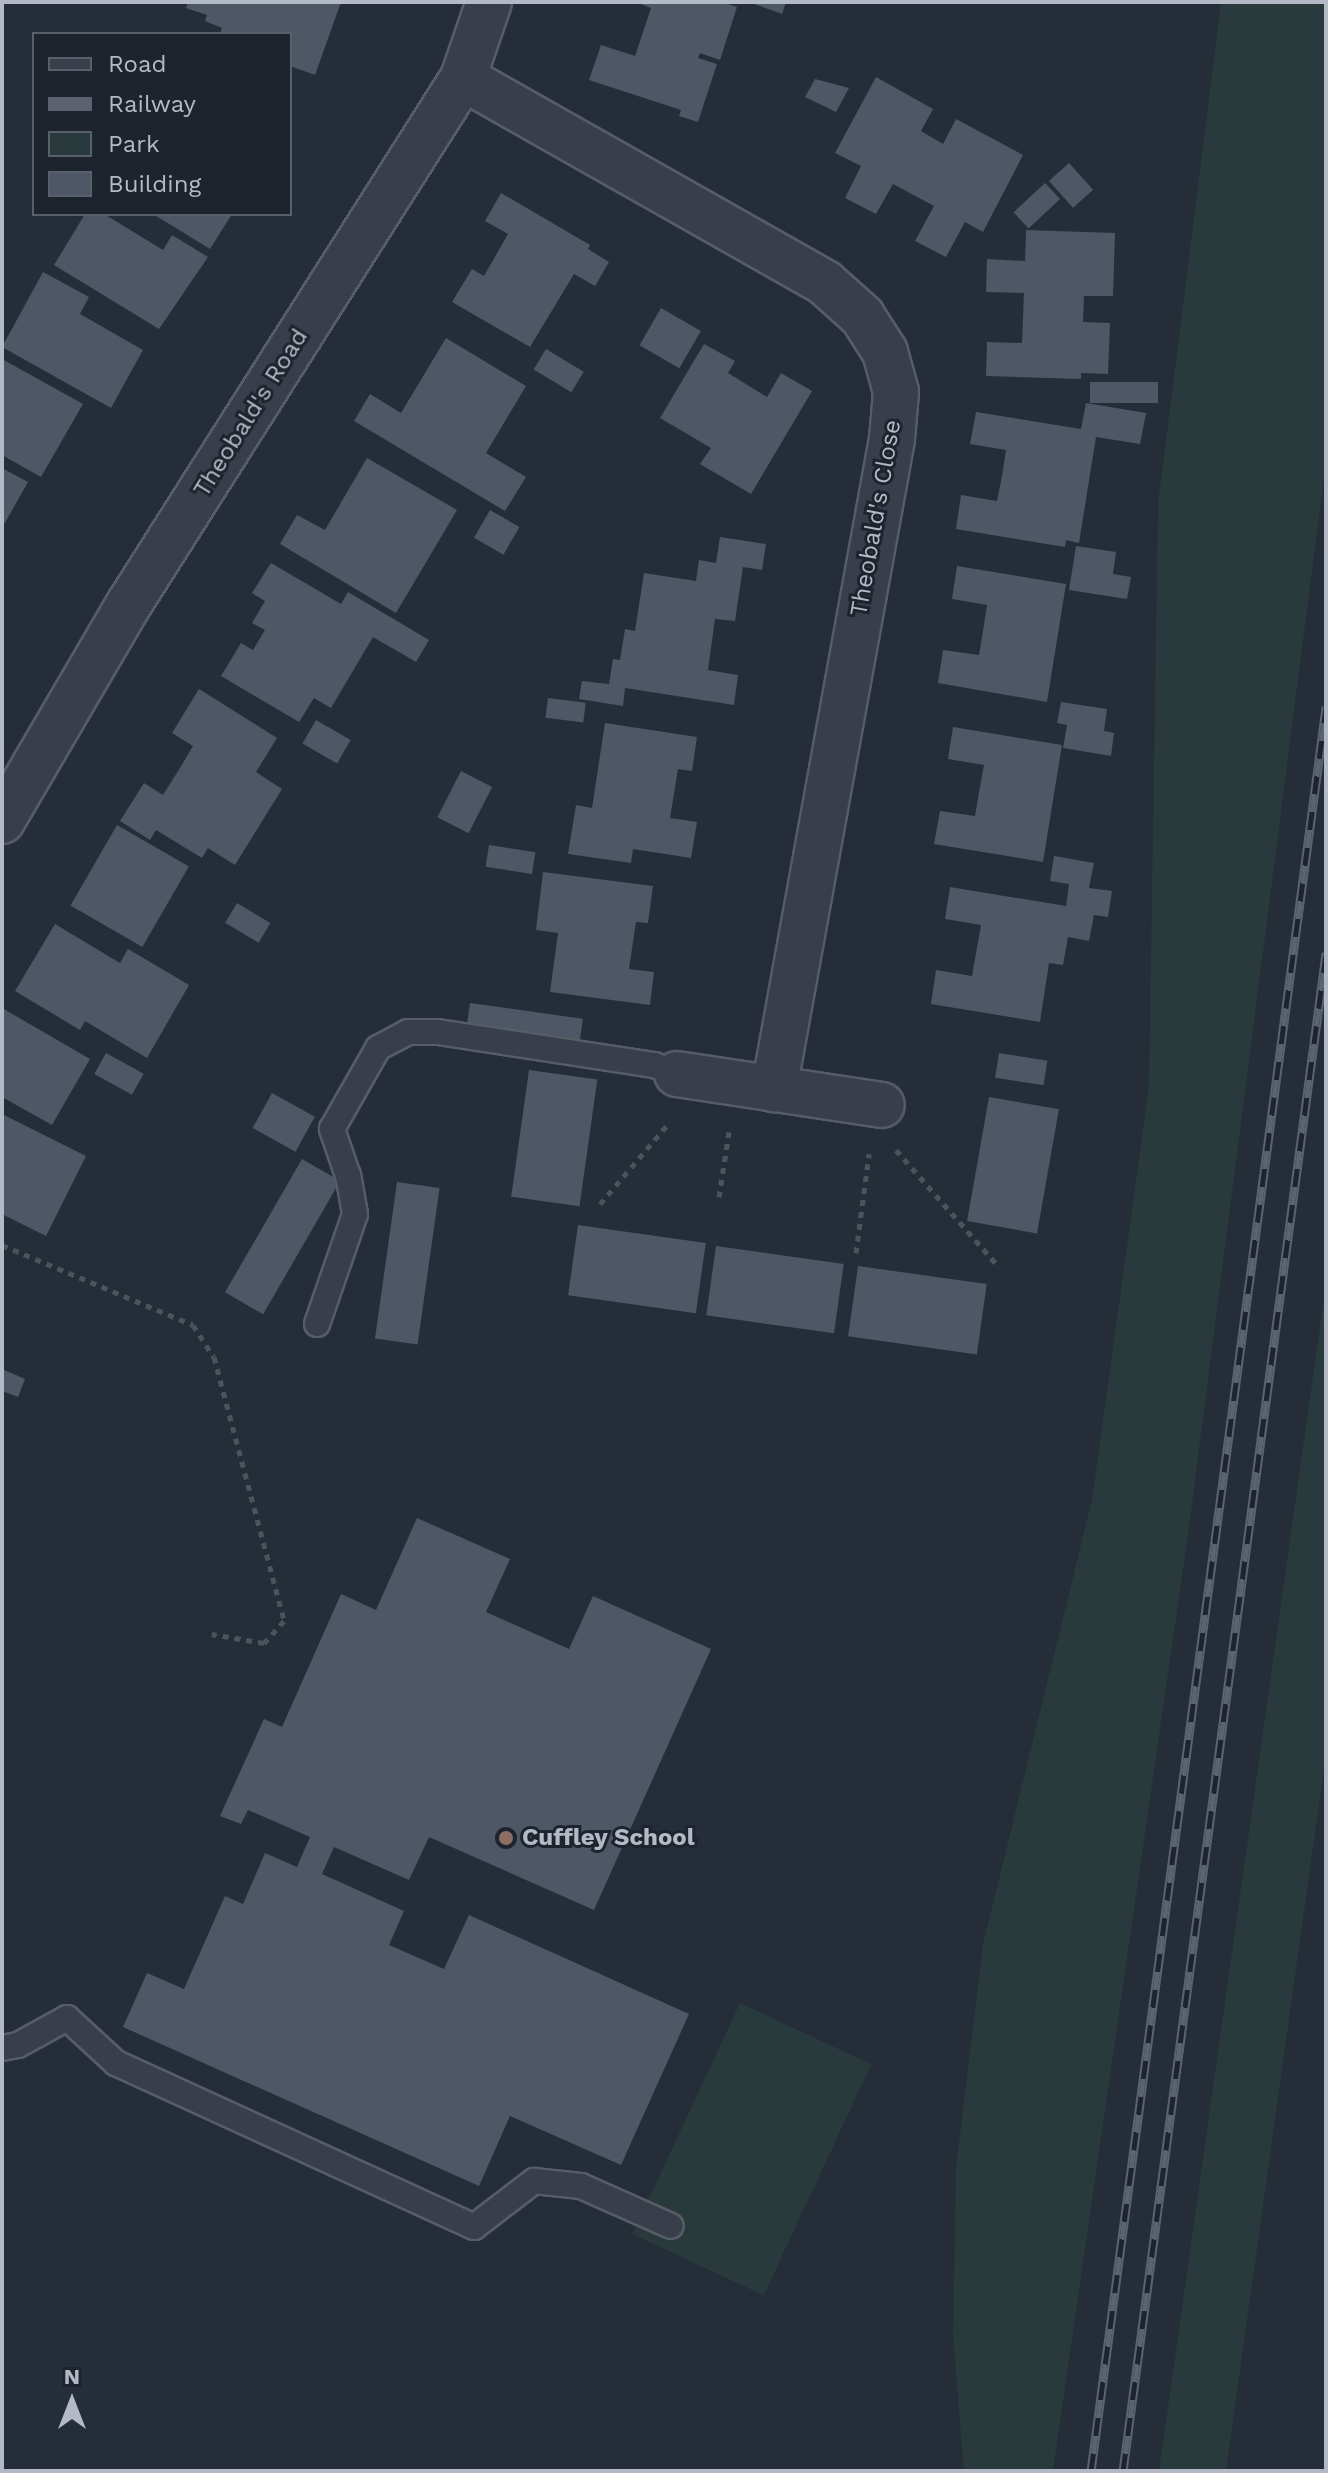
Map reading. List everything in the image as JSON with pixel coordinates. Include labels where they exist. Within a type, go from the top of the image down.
[{"type":"street","name":"Theobald's Road","points":[[2,821],[129,604],[463,78],[489,2]]},
{"type":"street","name":"Theobald's Close","points":[[463,78],[825,283],[862,316],[885,352],[896,392],[892,439],[756,1086]]},
{"type":"street","points":[[676,1094],[756,1086],[881,1130]]},
{"type":"lane","points":[[317,1324],[355,1214],[348,1176],[332,1129],[378,1048],[408,1032],[438,1032],[654,1065],[676,1094]]},
{"type":"lane","points":[[2,2048],[18,2045],[67,2018],[116,2063],[474,2227],[534,2181],[581,2186],[671,2226]]},
{"type":"path","points":[[719,1197],[756,1086]]},
{"type":"path","points":[[600,1204],[676,1094]]},
{"type":"path","points":[[856,1253],[881,1130]]},
{"type":"path","points":[[881,1130],[999,1267]]},
{"type":"path","points":[[2,1245],[193,1325],[214,1357],[284,1621],[264,1643],[212,1634]]},
{"type":"green space","points":[[1221,2],[1326,2],[1326,462],[1188,1535],[1053,2471],[964,2471],[953,2336],[956,2168],[983,1944],[1092,1500],[1149,1086],[1158,504]]},
{"type":"green space","points":[[1326,1284],[1326,1754],[1226,2471],[1159,2471]]},
{"type":"green space","points":[[740,2003],[871,2064],[764,2295],[632,2234]]},
{"type":"building","points":[[188,2],[341,2],[315,75],[292,67],[292,32],[221,32],[222,28],[205,21],[207,15],[186,8]]},
{"type":"building","points":[[636,2],[722,2],[737,7],[720,60],[700,53],[698,58],[717,64],[698,122],[679,116],[681,110],[589,80],[601,45],[635,56],[651,8]]},
{"type":"building","points":[[749,2],[786,2],[782,14]]},
{"type":"building","points":[[876,77],[933,109],[921,131],[943,144],[956,119],[1023,155],[983,232],[965,222],[946,257],[915,241],[934,206],[893,184],[876,214],[845,198],[861,166],[835,153]]},
{"type":"building","points":[[815,79],[849,88],[836,112],[805,97]]},
{"type":"building","points":[[1069,163],[1093,190],[1073,208],[1049,181]]},
{"type":"building","points":[[1045,183],[1060,199],[1029,228],[1014,212]]},
{"type":"building","points":[[501,193],[590,245],[588,249],[609,262],[595,286],[574,274],[530,347],[452,302],[472,269],[484,276],[508,234],[485,221]]},
{"type":"building","points":[[84,216],[107,216],[163,250],[172,235],[208,257],[159,329],[54,265]]},
{"type":"building","points":[[156,216],[231,216],[210,249]]},
{"type":"building","points":[[1026,230],[1115,233],[1113,296],[1084,296],[1083,322],[1110,323],[1108,374],[1081,373],[1081,379],[986,376],[987,342],[1022,343],[1024,293],[986,292],[987,259],[1025,261]]},
{"type":"building","points":[[43,272],[89,297],[80,314],[143,350],[111,408],[2,347]]},
{"type":"building","points":[[661,308],[701,331],[679,368],[640,345]]},
{"type":"building","points":[[446,338],[526,386],[486,453],[526,477],[505,511],[354,421],[370,394],[401,413]]},
{"type":"building","points":[[704,344],[735,361],[728,373],[767,397],[781,373],[812,391],[751,494],[700,464],[711,448],[660,418]]},
{"type":"building","points":[[546,349],[584,372],[571,392],[534,370]]},
{"type":"building","points":[[2,359],[83,404],[41,477],[2,455]]},
{"type":"building","points":[[1090,382],[1158,382],[1158,403],[1090,403]]},
{"type":"building","points":[[1086,403],[1146,413],[1140,444],[1096,437],[1079,543],[1066,540],[1065,547],[956,529],[961,495],[997,501],[1002,476],[1006,450],[970,444],[976,412],[1081,429]]},
{"type":"building","points":[[367,458],[457,510],[396,613],[280,544],[297,515],[325,530]]},
{"type":"building","points":[[2,468],[28,482],[2,528]]},
{"type":"building","points":[[490,510],[519,527],[503,555],[474,538]]},
{"type":"building","points":[[720,537],[766,544],[762,570],[743,567],[735,621],[715,619],[708,670],[738,675],[734,705],[625,688],[623,706],[579,699],[582,681],[609,684],[613,659],[620,660],[625,629],[635,631],[644,573],[696,581],[699,560],[716,563]]},
{"type":"building","points":[[1076,546],[1116,552],[1113,574],[1131,577],[1127,599],[1069,590]]},
{"type":"building","points":[[271,563],[341,604],[348,592],[429,640],[416,662],[373,637],[331,708],[314,698],[299,722],[221,676],[241,643],[253,650],[265,630],[252,623],[265,601],[252,593]]},
{"type":"building","points":[[957,566],[1066,584],[1047,702],[938,683],[943,650],[979,655],[983,631],[987,605],[952,599]]},
{"type":"building","points":[[199,689],[277,738],[256,772],[282,789],[235,865],[208,848],[202,858],[156,830],[150,840],[120,821],[144,783],[163,795],[183,763],[193,746],[172,733]]},
{"type":"building","points":[[548,698],[586,703],[583,722],[546,718]]},
{"type":"building","points":[[1061,702],[1107,709],[1104,731],[1114,733],[1111,756],[1063,748],[1067,725],[1057,723]]},
{"type":"building","points":[[316,720],[351,740],[337,763],[302,743]]},
{"type":"building","points":[[605,723],[697,737],[692,771],[678,769],[670,818],[697,822],[691,858],[633,849],[631,863],[568,854],[576,805],[592,808]]},
{"type":"building","points":[[953,727],[1062,745],[1043,862],[934,844],[940,811],[975,816],[984,765],[948,759]]},
{"type":"building","points":[[461,771],[492,787],[469,833],[437,817]]},
{"type":"building","points":[[117,825],[189,866],[142,947],[70,906]]},
{"type":"building","points":[[489,845],[535,852],[532,874],[486,867]]},
{"type":"building","points":[[1054,856],[1094,863],[1089,888],[1112,891],[1108,917],[1094,915],[1089,941],[1068,937],[1063,965],[1049,963],[1040,1022],[931,1004],[936,970],[972,976],[981,925],[945,919],[950,887],[1066,906],[1069,884],[1050,881]]},
{"type":"building","points":[[543,872],[653,886],[648,923],[636,922],[629,969],[654,972],[650,1005],[550,992],[558,933],[536,930]]},
{"type":"building","points":[[237,903],[270,923],[259,943],[225,923]]},
{"type":"building","points":[[55,924],[120,963],[128,949],[189,985],[147,1058],[85,1021],[80,1030],[15,991]]},
{"type":"building","points":[[470,1003],[583,1019],[580,1040],[467,1024]]},
{"type":"building","points":[[2,1008],[90,1059],[52,1125],[2,1097]]},
{"type":"building","points":[[106,1053],[144,1074],[132,1095],[94,1074]]},
{"type":"building","points":[[999,1053],[1047,1061],[1043,1085],[995,1078]]},
{"type":"building","points":[[529,1070],[597,1080],[580,1206],[511,1197]]},
{"type":"building","points":[[272,1093],[315,1117],[295,1152],[253,1128]]},
{"type":"building","points":[[989,1097],[1059,1109],[1037,1233],[967,1221]]},
{"type":"building","points":[[2,1114],[86,1156],[46,1236],[2,1214]]},
{"type":"building","points":[[302,1159],[340,1181],[263,1314],[225,1292]]},
{"type":"building","points":[[397,1182],[440,1188],[418,1344],[375,1338]]},
{"type":"building","points":[[578,1225],[706,1243],[696,1313],[568,1295]]},
{"type":"building","points":[[716,1246],[844,1264],[834,1333],[706,1315]]},
{"type":"building","points":[[858,1266],[987,1284],[977,1354],[848,1336]]},
{"type":"building","points":[[2,1369],[25,1379],[18,1397],[2,1391]]},
{"type":"building","points":[[417,1518],[510,1559],[486,1612],[569,1649],[593,1596],[711,1649],[594,1910],[429,1837],[409,1880],[334,1847],[322,1874],[404,1911],[389,1945],[444,1969],[469,1915],[689,2014],[621,2165],[510,2116],[479,2186],[123,2027],[147,1973],[184,1989],[225,1896],[243,1904],[265,1853],[297,1867],[310,1837],[248,1810],[241,1824],[220,1816],[264,1719],[282,1727],[341,1594],[376,1610]]},
{"type":"railway","points":[[1091,2471],[1326,707]]},
{"type":"railway","points":[[1123,2471],[1326,953]]},
{"type":"place","name":"Cuffley School","points":[[506,1838]]}]
